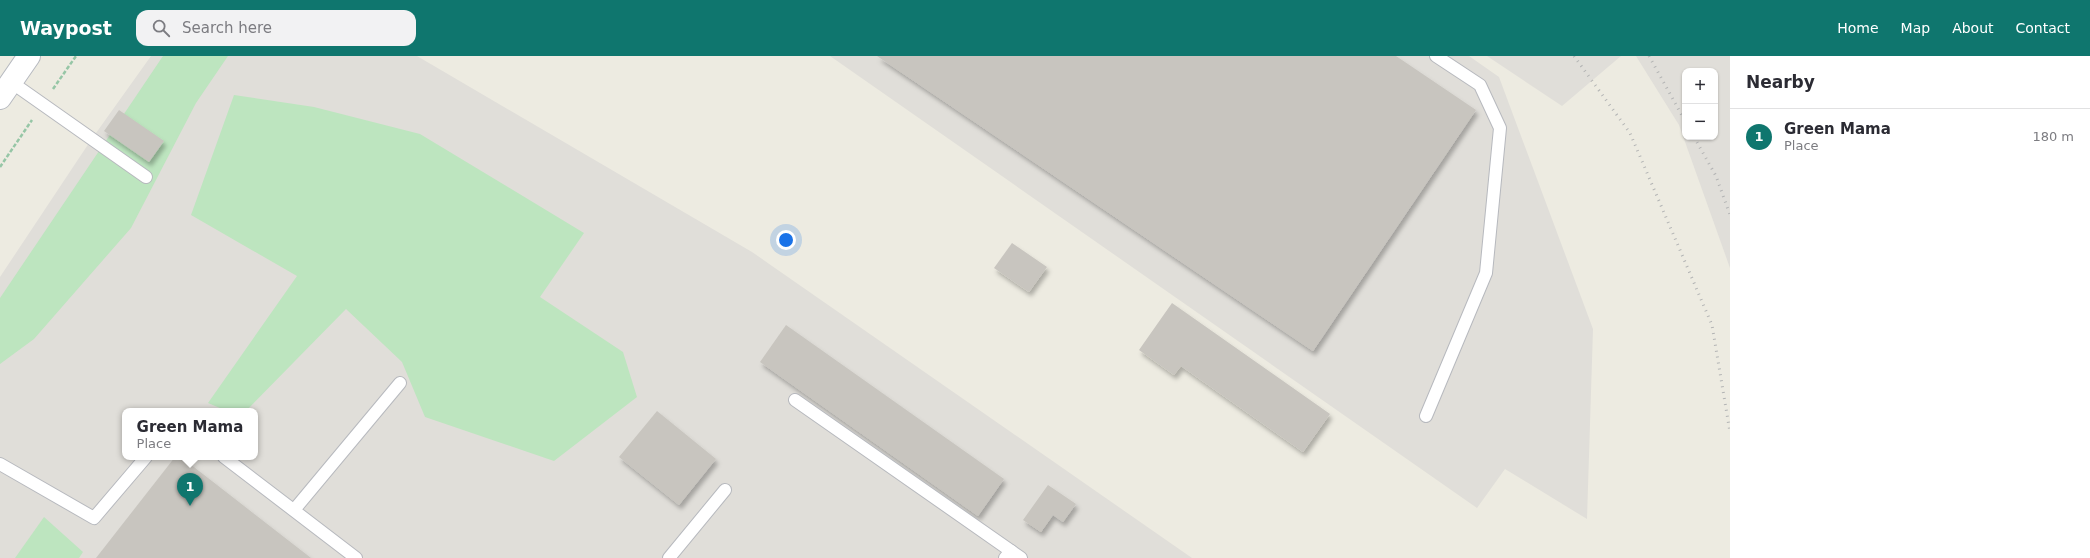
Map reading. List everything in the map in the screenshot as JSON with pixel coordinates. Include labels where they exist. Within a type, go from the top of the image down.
[{"type":"street","points":[[6,90],[29,56]]},
{"type":"lane","points":[[1426,416],[1486,273],[1500,128],[1480,85],[1436,56]]},
{"type":"lane","points":[[6,90],[146,177]]},
{"type":"lane","points":[[294,510],[400,383]]},
{"type":"lane","points":[[795,400],[1008,554],[1021,558]]},
{"type":"lane","points":[[0,464],[94,518],[143,460]]},
{"type":"lane","points":[[228,460],[356,558]]},
{"type":"lane","points":[[669,558],[725,490]]},
{"type":"shaded area","points":[[151,56],[417,56],[752,252],[1192,558],[0,558],[0,277],[91,140]]},
{"type":"shaded area","points":[[830,56],[1469,56],[1499,77],[1593,329],[1587,519],[1505,469],[1477,508]]},
{"type":"shaded area","points":[[1487,56],[1621,56],[1562,106]]},
{"type":"shaded area","points":[[1636,56],[1730,56],[1730,268],[1684,140],[1718,140],[1718,68],[1682,68],[1682,133],[1679,125]]},
{"type":"green space","points":[[163,56],[228,56],[196,103],[131,228],[34,339],[0,364],[0,298]]},
{"type":"green space","points":[[234,95],[314,107],[420,134],[584,233],[540,297],[623,352],[637,397],[554,461],[425,417],[402,362],[346,309],[249,408],[220,408],[208,403],[297,276],[191,215]]},
{"type":"green space","points":[[44,517],[83,552],[79,558],[15,558]]},
{"type":"building","points":[[877,56],[1396,56],[1476,110],[1313,351]]},
{"type":"building","points":[[119,110],[164,141],[149,162],[104,131]]},
{"type":"building","points":[[1012,243],[1047,267],[1029,292],[994,268]]},
{"type":"building","points":[[1172,303],[1330,414],[1303,452],[1181,366],[1174,375],[1139,350]]},
{"type":"building","points":[[786,325],[1004,479],[978,516],[760,362]]},
{"type":"building","points":[[657,411],[716,459],[679,505],[619,457]]},
{"type":"building","points":[[173,460],[185,460],[311,558],[96,558]]},
{"type":"building","points":[[1048,485],[1076,504],[1063,522],[1053,515],[1041,532],[1023,520]]},
{"type":"railway","points":[[1574,56],[1630,133],[1712,325],[1730,432]]},
{"type":"railway","points":[[1649,56],[1682,116]]},
{"type":"railway","points":[[1696,140],[1716,176],[1730,215]]},
{"type":"place","name":"Green Mama","points":[[190,506]]}]
